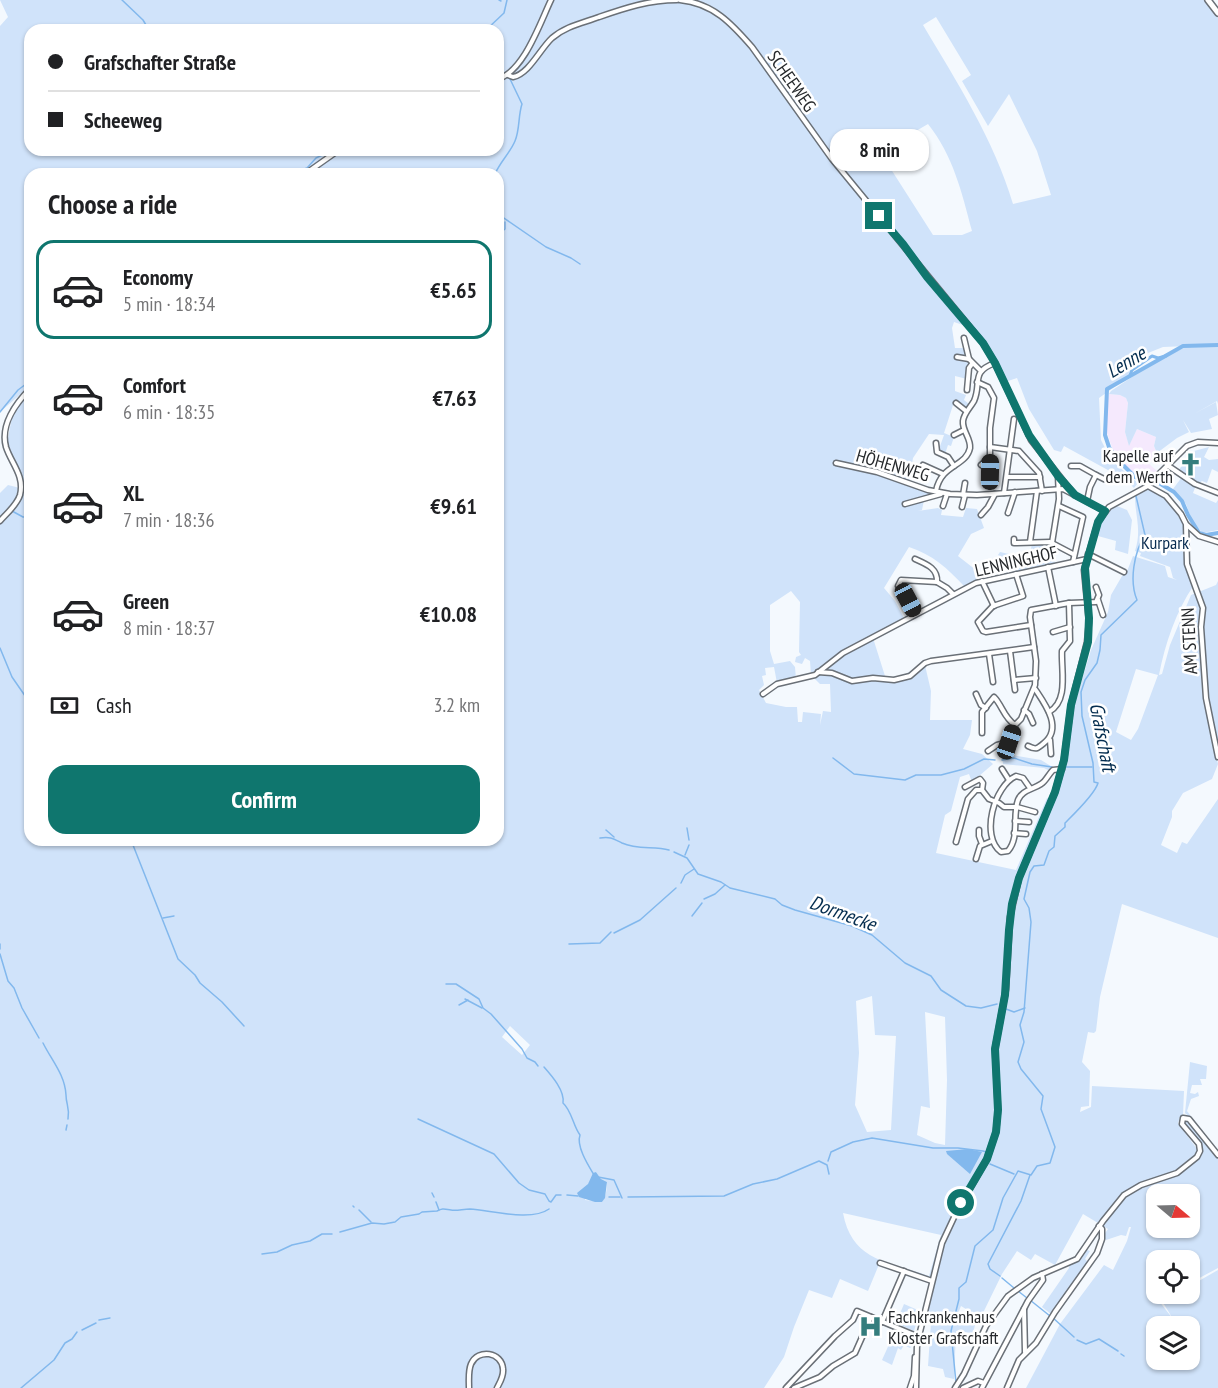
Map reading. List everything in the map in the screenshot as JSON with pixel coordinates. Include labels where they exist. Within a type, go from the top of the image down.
[{"type":"main road","points":[[1208,0],[1218,13]]},
{"type":"street","points":[[508,75],[526,50],[551,0]]},
{"type":"street","name":"SCHEEWEG","points":[[504,77],[515,77],[521,74],[552,38],[569,27],[626,7],[656,1],[679,0],[698,2],[712,10],[752,47],[812,133],[983,343],[1029,435],[1072,492]]},
{"type":"street","points":[[314,168],[330,156]]},
{"type":"street","points":[[964,338],[969,359],[981,371]]},
{"type":"street","points":[[957,357],[969,359]]},
{"type":"street","points":[[936,491],[943,474],[963,459],[970,448],[963,420],[975,398],[981,371],[995,363]]},
{"type":"street","points":[[967,390],[969,369],[972,364]]},
{"type":"street","points":[[977,381],[988,387],[994,398],[990,472]]},
{"type":"street","points":[[0,521],[17,501],[21,487],[16,465],[5,446],[6,428],[15,406],[24,396]]},
{"type":"street","points":[[956,403],[966,411]]},
{"type":"street","points":[[1004,493],[1014,419]]},
{"type":"street","points":[[954,435],[964,430]]},
{"type":"street","points":[[910,1388],[914,1376],[914,1361],[919,1337],[945,1236],[987,1159],[997,1128],[995,1049],[1005,995],[1009,930],[1015,892],[1062,770],[1071,705],[1088,642],[1084,573],[1098,522],[1105,511],[1148,485],[1179,452],[1191,443],[1204,441],[1218,443]]},
{"type":"street","points":[[936,442],[937,452],[948,457],[954,466]]},
{"type":"street","points":[[990,447],[1019,451],[1038,471],[1040,491],[1030,542]]},
{"type":"street","points":[[981,465],[990,458]]},
{"type":"street","name":"HÖHENWEG","points":[[836,463],[877,472],[947,494],[995,494],[1059,489],[1072,492],[1105,511]]},
{"type":"street","points":[[923,465],[943,474]]},
{"type":"street","points":[[1167,465],[1195,484],[1218,493]]},
{"type":"street","points":[[1071,466],[1080,466],[1104,479]]},
{"type":"street","points":[[1087,501],[1096,475]]},
{"type":"street","points":[[1052,543],[1059,506],[1058,476]]},
{"type":"street","points":[[1007,477],[1040,477]]},
{"type":"street","points":[[962,507],[965,483]]},
{"type":"street","points":[[1148,485],[1167,496],[1186,524],[1199,536],[1218,542]]},
{"type":"street","points":[[1008,513],[1015,492]]},
{"type":"street","name":"HÖHENWEG","points":[[905,504],[942,493]]},
{"type":"street","name":"HÖHENWEG","points":[[943,506],[947,494]]},
{"type":"street","points":[[981,515],[995,494]]},
{"type":"street","points":[[1059,506],[1083,517],[1073,562]]},
{"type":"street","name":"AM STENN","points":[[1186,524],[1187,564],[1203,608],[1201,627],[1206,698],[1218,757]]},
{"type":"street","points":[[1014,539],[1014,543],[1052,543],[1073,554]]},
{"type":"street","points":[[1088,554],[1124,572]]},
{"type":"street","points":[[915,559],[935,571],[937,582]]},
{"type":"street","name":"LENNINGHOF","points":[[764,694],[777,684],[818,672],[837,656],[982,581],[1087,559]]},
{"type":"street","points":[[1048,567],[1056,606]]},
{"type":"street","points":[[1016,574],[1026,596],[994,606],[978,620],[984,632],[1031,625]]},
{"type":"street","points":[[915,614],[898,586],[899,581],[904,579],[937,582],[953,594]]},
{"type":"street","points":[[982,581],[994,606]]},
{"type":"street","points":[[1096,587],[1100,595],[1098,600],[1102,615]]},
{"type":"street","points":[[988,751],[997,745],[1012,743],[1015,725],[1020,721],[1035,688],[1034,647],[1029,615],[1031,610],[1098,600]]},
{"type":"street","points":[[1049,712],[1060,702],[1062,651],[1070,642],[1069,603]]},
{"type":"street","points":[[1053,632],[1070,627]]},
{"type":"street","points":[[818,672],[832,673],[852,681],[873,678],[892,680],[910,676],[928,661],[1034,647]]},
{"type":"street","points":[[1010,651],[1015,690]]},
{"type":"street","points":[[989,654],[993,682]]},
{"type":"street","points":[[1014,680],[1036,678]]},
{"type":"street","points":[[1035,688],[1049,712],[1053,726],[1050,739],[1051,754]]},
{"type":"street","points":[[976,694],[981,705],[986,708]]},
{"type":"street","points":[[982,733],[982,714],[996,697],[1002,712],[1015,725]]},
{"type":"street","points":[[1024,710],[1029,714],[1033,723]]},
{"type":"street","points":[[1028,746],[1037,749],[1050,739]]},
{"type":"street","points":[[1002,769],[1009,780]]},
{"type":"street","points":[[1030,788],[1022,777],[1016,776],[1001,788],[995,801],[992,823],[992,841],[998,850],[1006,852],[1012,846],[1017,807],[1021,796],[1030,788],[1042,784],[1053,770],[1062,770]]},
{"type":"street","points":[[965,787],[980,779],[983,783],[982,790],[989,799],[1004,807],[1017,807],[1035,812]]},
{"type":"street","points":[[956,842],[968,799],[975,791],[982,790]]},
{"type":"street","points":[[1015,821],[1029,822]]},
{"type":"street","points":[[979,830],[982,844]]},
{"type":"street","points":[[1014,834],[1026,834]]},
{"type":"street","points":[[976,859],[982,844],[992,841]]},
{"type":"street","points":[[956,1388],[980,1337],[1001,1303],[1024,1283],[1079,1258],[1121,1197],[1135,1188],[1177,1173],[1198,1155],[1200,1146],[1182,1123],[1184,1118],[1189,1119],[1218,1155]]},
{"type":"street","points":[[1007,1388],[1025,1353],[1036,1343],[1052,1315],[1094,1257],[1102,1238],[1102,1230],[1099,1226]]},
{"type":"street","points":[[880,1263],[932,1281]]},
{"type":"street","points":[[882,1322],[903,1271]]},
{"type":"street","points":[[963,1388],[978,1381],[983,1385],[1024,1308],[1043,1280],[1042,1274]]},
{"type":"street","points":[[1024,1308],[1025,1353]]},
{"type":"street","points":[[786,1388],[853,1320],[857,1311],[919,1337]]},
{"type":"street","points":[[794,1388],[820,1377],[833,1366],[854,1354],[871,1317]]},
{"type":"street","points":[[469,1388],[469,1371],[472,1361],[478,1356],[488,1354],[497,1358],[503,1366],[503,1374],[497,1388]]},
{"type":"street","points":[[916,1355],[916,1388]]},
{"type":"shaded area","points":[[1109,394],[1120,395],[1126,398],[1128,403],[1125,432],[1129,445],[1137,429],[1156,437],[1154,446],[1157,453],[1149,464],[1157,471],[1149,480],[1121,465],[1114,453],[1107,433]]},
{"type":"green space","name":"Kurpark","points":[[0,0],[1204,0],[1218,18],[1218,404],[1217,401],[1194,414],[1216,402],[1218,415],[1209,419],[1212,429],[1191,433],[1183,420],[1189,432],[1157,453],[1154,446],[1156,437],[1137,429],[1129,446],[1125,432],[1128,403],[1126,398],[1120,395],[1109,394],[1156,361],[1188,346],[1163,347],[1148,353],[1131,368],[1127,378],[1099,398],[1101,440],[1111,460],[1138,483],[1134,488],[1128,482],[1125,484],[1122,482],[1117,475],[1064,446],[1061,452],[1054,450],[1029,409],[1017,378],[1005,382],[996,362],[969,327],[954,322],[952,328],[955,348],[966,348],[969,361],[967,379],[955,376],[955,391],[966,395],[964,400],[969,404],[966,410],[954,402],[944,433],[954,437],[945,454],[938,452],[944,435],[929,434],[913,458],[909,482],[939,494],[924,500],[922,510],[918,511],[938,508],[942,510],[941,515],[963,517],[966,508],[977,509],[984,528],[971,534],[958,556],[981,574],[982,580],[964,586],[939,563],[909,547],[884,588],[895,601],[905,620],[873,638],[885,676],[901,676],[924,661],[931,691],[930,720],[972,720],[970,735],[963,749],[982,754],[993,764],[972,782],[969,774],[960,777],[951,811],[945,815],[936,853],[1016,870],[1047,798],[1050,799],[1020,870],[1057,791],[1069,746],[1074,706],[1091,650],[1108,612],[1111,595],[1122,576],[1126,574],[1133,556],[1165,566],[1168,577],[1177,580],[1173,578],[1170,567],[1140,556],[1141,553],[1135,551],[1138,530],[1135,496],[1148,489],[1162,495],[1178,512],[1185,526],[1186,563],[1194,585],[1172,628],[1159,675],[1162,674],[1170,645],[1191,595],[1216,585],[1218,581],[1218,750],[1212,726],[1209,728],[1218,764],[1212,779],[1183,793],[1172,811],[1172,817],[1161,845],[1177,853],[1182,842],[1187,844],[1218,799],[1218,938],[1122,904],[1100,997],[1096,1031],[1088,1032],[1082,1062],[1090,1071],[1089,1106],[1081,1107],[1080,1112],[1091,1107],[1092,1086],[1184,1091],[1183,1115],[1178,1123],[1197,1149],[1197,1153],[1189,1163],[1199,1157],[1202,1148],[1183,1122],[1189,1117],[1185,1113],[1190,1062],[1207,1066],[1206,1079],[1200,1079],[1202,1085],[1192,1085],[1190,1093],[1198,1092],[1199,1096],[1191,1099],[1187,1111],[1218,1152],[1218,1268],[1200,1278],[1200,1250],[1146,1250],[1146,1304],[1161,1304],[1171,1316],[1146,1316],[1146,1370],[1200,1370],[1200,1316],[1171,1316],[1164,1304],[1200,1304],[1200,1280],[1218,1270],[1218,1388],[1026,1388],[1060,1324],[1104,1265],[1113,1270],[1127,1241],[1131,1227],[1126,1236],[1121,1235],[1106,1240],[1103,1236],[1108,1229],[1083,1214],[1055,1265],[1035,1254],[1031,1260],[1017,1251],[1002,1274],[982,1315],[979,1317],[961,1306],[957,1316],[975,1325],[973,1333],[956,1331],[954,1379],[945,1377],[943,1369],[928,1366],[931,1323],[927,1315],[934,1280],[880,1262],[868,1291],[840,1279],[832,1298],[809,1290],[784,1357],[764,1388],[0,1388],[0,493],[8,485],[24,489],[24,846],[504,846],[504,168],[24,168],[24,393],[0,412],[0,26],[8,17]],"holes":[[[936,17],[971,75],[962,81],[988,126],[1009,94],[1037,151],[1051,195],[1013,204],[996,157],[974,112],[923,25]],[[928,124],[950,161],[972,231],[962,235],[933,235],[880,152]],[[791,591],[800,602],[799,652],[801,655],[796,657],[795,662],[802,664],[805,658],[810,661],[811,675],[820,684],[830,684],[831,712],[823,711],[820,725],[821,714],[803,712],[802,722],[798,722],[797,707],[766,703],[759,690],[764,685],[762,676],[766,675],[765,668],[774,667],[777,683],[796,679],[795,667],[790,661],[774,664],[770,651],[770,605]],[[1136,669],[1158,675],[1138,729],[1131,740],[1116,732]],[[872,996],[875,1035],[896,1036],[891,1130],[867,1132],[855,1105],[859,1053],[856,1001]],[[925,1012],[945,1017],[947,1080],[945,1145],[917,1135],[921,1106],[930,1108]],[[510,1026],[530,1045],[522,1055],[502,1037]],[[596,1172],[601,1179],[607,1182],[602,1202],[585,1200],[590,1181]],[[843,1213],[941,1235],[929,1276],[887,1263],[864,1251],[855,1242]]]},
{"type":"green space","points":[[24,396],[24,483],[7,443],[12,417]]},
{"type":"green space","points":[[1209,447],[1204,457],[1209,460],[1218,459],[1218,472],[1212,469],[1207,483],[1202,481],[1196,485],[1193,493],[1216,503],[1218,500],[1218,530],[1203,533],[1193,524],[1186,504],[1173,489],[1182,477],[1177,472],[1194,451]]},
{"type":"green space","points":[[1117,506],[1127,510],[1132,520],[1128,554],[1115,550],[1116,541],[1098,536],[1105,514]]},
{"type":"green space","points":[[1047,543],[1046,555],[1054,558],[1055,564],[1016,573],[1014,564],[1004,564],[1002,557],[998,555],[1000,552],[1018,556],[1019,553],[1029,557],[1032,544]]},
{"type":"green space","points":[[1006,754],[1041,760],[1054,768],[1050,771],[1044,768],[1003,764],[1002,756]]},
{"type":"green space","points":[[1087,1250],[1090,1251],[1085,1259],[1088,1262],[1051,1314],[1042,1307],[1069,1266],[1080,1259]]},
{"type":"green space","points":[[904,1304],[920,1311],[914,1331],[896,1323]]},
{"type":"green space","points":[[896,1329],[917,1338],[910,1348],[904,1345],[901,1350],[898,1348],[892,1365],[882,1360]]},
{"type":"water","points":[[968,1149],[982,1152],[970,1174],[946,1151]]},
{"type":"water","points":[[596,1172],[601,1179],[607,1182],[605,1198],[602,1202],[579,1197],[577,1193],[588,1184],[593,1173]]},
{"type":"waterway","points":[[122,0],[145,24]]},
{"type":"waterway","points":[[492,24],[504,13],[507,0]]},
{"type":"waterway","points":[[498,168],[515,141],[522,104],[510,79]]},
{"type":"waterway","points":[[307,168],[320,156]]},
{"type":"waterway","points":[[504,218],[546,247],[580,264]]},
{"type":"waterway","points":[[504,230],[505,222]]},
{"type":"waterway","name":"Lenne","points":[[1218,345],[1183,346],[1107,389],[1105,435],[1117,459],[1135,477],[1159,483],[1174,492],[1182,501],[1199,533],[1206,535],[1218,533]]},
{"type":"waterway","points":[[1130,375],[1132,370],[1152,356],[1158,358],[1166,356]]},
{"type":"waterway","points":[[0,412],[24,386]]},
{"type":"waterway","name":"Grafschaft","points":[[956,1383],[951,1331],[959,1299],[959,1288],[966,1282],[975,1246],[993,1230],[1003,1198],[1018,1171],[1031,1175],[1037,1166],[1050,1163],[1055,1147],[1041,1109],[1043,1096],[1018,1062],[1024,1042],[1020,1025],[1024,1012],[1031,922],[1029,908],[1024,899],[1030,872],[1034,866],[1044,865],[1049,851],[1054,847],[1055,836],[1089,798],[1098,783],[1094,782],[1093,763],[1082,716],[1081,692],[1085,680],[1097,663],[1101,635],[1137,600],[1133,584],[1134,567],[1145,535],[1136,496]]},
{"type":"waterway","points":[[12,511],[24,517]]},
{"type":"waterway","points":[[0,648],[12,677],[24,694]]},
{"type":"waterway","points":[[833,758],[854,774],[905,780],[916,775],[941,775],[964,769],[984,759],[995,760]]},
{"type":"waterway","points":[[1002,760],[1014,758],[1052,767]]},
{"type":"waterway","points":[[1066,767],[1092,767]]},
{"type":"waterway","points":[[687,828],[689,840]]},
{"type":"waterway","points":[[606,830],[614,837]]},
{"type":"waterway","name":"Dormecke","points":[[600,838],[607,837],[634,846],[669,850]]},
{"type":"waterway","points":[[685,855],[689,845]]},
{"type":"waterway","points":[[133,846],[178,959],[244,1026]]},
{"type":"waterway","name":"Dormecke","points":[[674,852],[687,858],[698,874],[721,882],[730,888],[775,899],[782,905],[795,910],[852,926],[872,935],[905,963],[931,976],[941,990],[966,1006],[981,1008],[997,1004]]},
{"type":"waterway","points":[[681,883],[685,875],[694,869]]},
{"type":"waterway","points":[[704,899],[715,894],[725,885]]},
{"type":"waterway","points":[[614,933],[640,920],[676,888]]},
{"type":"waterway","points":[[692,916],[702,903]]},
{"type":"waterway","points":[[163,918],[174,916]]},
{"type":"waterway","points":[[569,944],[600,943],[611,932]]},
{"type":"waterway","points":[[0,944],[0,949]]},
{"type":"waterway","points":[[0,954],[8,981],[14,988],[39,1038]]},
{"type":"waterway","points":[[446,984],[456,984],[479,999],[483,1008],[522,1049],[527,1058],[538,1066]]},
{"type":"waterway","points":[[465,999],[482,1008]]},
{"type":"waterway","points":[[459,1005],[468,1000]]},
{"type":"waterway","name":"Dormecke","points":[[1006,1009],[1014,1012],[1025,1008]]},
{"type":"waterway","points":[[43,1043],[63,1081],[68,1119]]},
{"type":"waterway","points":[[544,1067],[560,1089],[563,1103],[580,1135],[583,1155],[594,1175]]},
{"type":"waterway","points":[[418,1119],[494,1154],[519,1183],[529,1190],[545,1194],[549,1201],[551,1202],[556,1195],[561,1195]]},
{"type":"waterway","points":[[66,1130],[67,1125]]},
{"type":"waterway","points":[[828,1161],[831,1152],[853,1142],[872,1138],[933,1148],[983,1151],[986,1152],[983,1161]]},
{"type":"waterway","points":[[628,1197],[724,1196],[753,1184],[777,1179],[819,1161],[827,1165],[829,1174]]},
{"type":"waterway","points":[[990,1164],[1014,1174]]},
{"type":"waterway","points":[[1000,1276],[990,1269],[988,1264],[1021,1201],[1030,1175]]},
{"type":"waterway","points":[[598,1177],[614,1180],[622,1198]]},
{"type":"waterway","points":[[432,1193],[434,1197]]},
{"type":"waterway","points":[[567,1195],[578,1196]]},
{"type":"waterway","points":[[609,1197],[620,1197]]},
{"type":"waterway","points":[[436,1202],[439,1210]]},
{"type":"waterway","points":[[340,1232],[372,1223],[395,1222],[401,1217],[442,1209],[470,1209],[521,1215],[532,1215],[549,1209]]},
{"type":"waterway","points":[[359,1210],[371,1222]]},
{"type":"waterway","points":[[262,1254],[277,1252],[292,1245],[310,1241],[322,1234],[332,1234]]},
{"type":"waterway","points":[[1002,1278],[1014,1288]]},
{"type":"waterway","points":[[1018,1291],[1027,1298]]},
{"type":"waterway","points":[[1030,1300],[1050,1316]]},
{"type":"waterway","points":[[1052,1317],[1074,1337]]},
{"type":"waterway","points":[[99,1320],[110,1318]]},
{"type":"waterway","points":[[82,1330],[96,1323]]},
{"type":"waterway","points":[[21,1388],[54,1360],[65,1343],[77,1332]]},
{"type":"waterway","points":[[1077,1340],[1086,1344],[1099,1339],[1118,1351]]},
{"type":"place","name":"Kapelle auf dem Werth","points":[[1191,465]]},
{"type":"place","name":"Fachkrankenhaus Kloster Grafschaft","points":[[870,1326]]},
{"type":"route","points":[[879,216],[983,343],[1029,435],[1058,476],[1079,498],[1105,511],[1098,522],[1084,573],[1089,618],[1088,642],[1071,705],[1064,760],[1055,792],[1019,878],[1012,904],[1005,995],[995,1049],[998,1110],[996,1132],[987,1159],[961,1203]]}]
